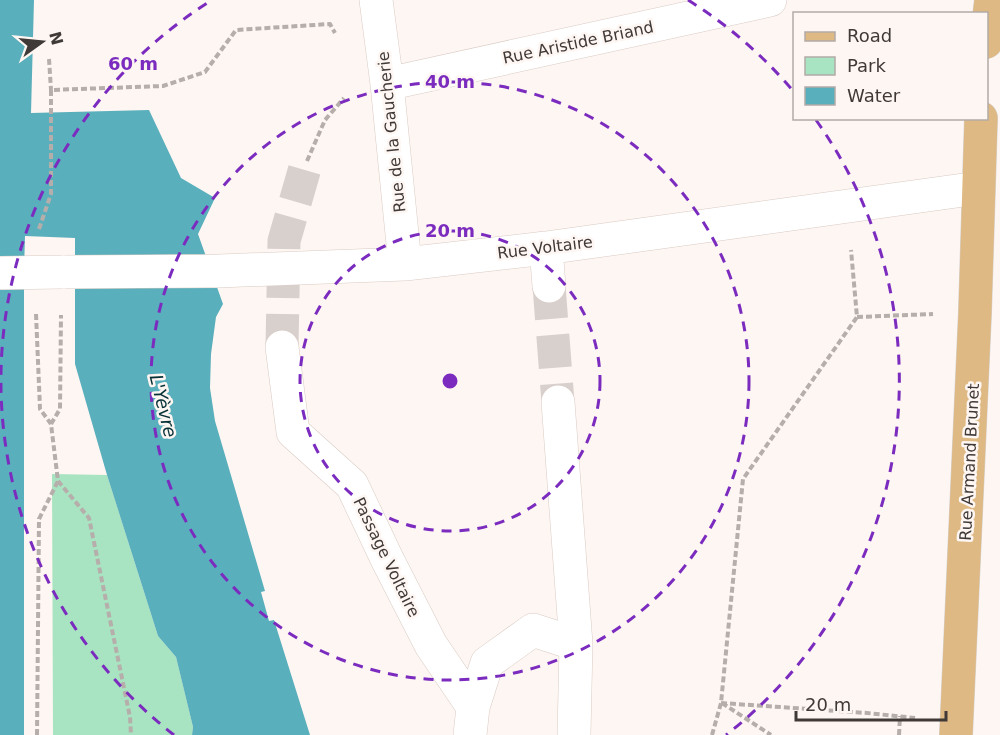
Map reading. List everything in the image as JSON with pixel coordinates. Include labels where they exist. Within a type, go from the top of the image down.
[{"type":"main road","points":[[988,32],[991,0]]},
{"type":"main road","name":"Rue Armand Brunet","points":[[956,735],[975,312],[981,120]]},
{"type":"street","name":"Rue de la Gaucherie","points":[[376,0],[405,264]]},
{"type":"street","name":"Rue Aristide Briand","points":[[387,84],[770,0]]},
{"type":"street","name":"Rue Voltaire","points":[[0,273],[219,271],[405,264],[546,248],[978,188]]},
{"type":"street","points":[[546,248],[549,286]]},
{"type":"street","name":"Passage Voltaire","points":[[282,348],[293,432],[352,485],[387,559],[472,721]]},
{"type":"street","points":[[558,402],[576,644],[574,735]]},
{"type":"street","points":[[472,721],[487,663],[533,630],[576,644]]},
{"type":"path","points":[[51,90],[163,86],[205,72],[236,30],[330,24],[336,34]]},
{"type":"path","points":[[37,237],[51,194],[49,59]]},
{"type":"path","points":[[307,161],[325,120],[349,93]]},
{"type":"path","points":[[712,735],[721,703],[743,479],[857,317],[851,248]]},
{"type":"path","points":[[51,424],[60,409],[62,272]]},
{"type":"path","points":[[35,309],[40,409],[51,424],[58,481],[89,518],[130,717],[131,735]]},
{"type":"path","points":[[857,317],[975,312]]},
{"type":"path","points":[[37,735],[39,519],[58,481]]},
{"type":"path","points":[[721,703],[867,713]]},
{"type":"path","points":[[721,703],[771,735]]},
{"type":"path","points":[[899,735],[900,716]]},
{"type":"green space","points":[[52,474],[107,475],[158,636],[176,657],[193,727],[192,735],[53,735]]},
{"type":"water","name":"L'Yèvre","points":[[0,0],[34,0],[31,113],[149,110],[181,178],[215,198],[198,234],[223,304],[216,317],[211,354],[210,388],[215,421],[265,591],[261,592],[269,621],[274,620],[310,735],[192,735],[193,727],[176,657],[158,636],[75,364],[75,238],[25,236],[24,735],[0,735]]},
{"type":"tunnel","points":[[282,347],[284,241],[307,161]]},
{"type":"tunnel","points":[[549,286],[558,402]]}]
